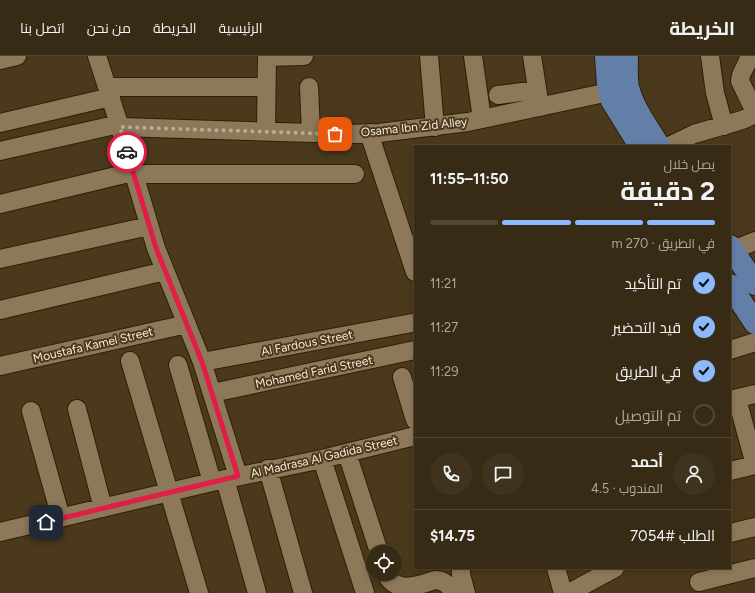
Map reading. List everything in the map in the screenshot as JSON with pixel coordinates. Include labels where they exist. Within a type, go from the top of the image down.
[{"type":"main road","points":[[606,56],[609,92],[616,109],[639,145]]},
{"type":"main road","points":[[627,56],[627,78],[630,95],[633,103],[657,145]]},
{"type":"main road","points":[[731,248],[755,284]]},
{"type":"main road","points":[[731,287],[755,323]]},
{"type":"street","points":[[0,60],[17,56]]},
{"type":"street","points":[[97,56],[120,126],[149,226],[165,271],[202,362],[212,393],[225,479]]},
{"type":"street","points":[[266,131],[267,56],[304,56]]},
{"type":"street","points":[[430,56],[435,127]]},
{"type":"street","points":[[473,56],[482,119]]},
{"type":"street","points":[[498,95],[539,99],[532,56]]},
{"type":"street","points":[[710,56],[715,93],[724,126]]},
{"type":"street","points":[[671,145],[694,134],[724,126],[755,113],[740,81],[740,77],[749,61],[749,56]]},
{"type":"street","points":[[0,123],[109,92],[266,87]]},
{"type":"street","points":[[309,87],[311,133]]},
{"type":"street","name":"Osama Ibn Zid Alley","points":[[0,151],[120,126],[311,133],[369,133],[435,127],[482,119],[539,99],[609,92]]},
{"type":"street","points":[[369,133],[414,269]]},
{"type":"street","points":[[0,204],[133,173],[355,174]]},
{"type":"street","points":[[0,259],[149,226]]},
{"type":"street","points":[[731,248],[755,241]]},
{"type":"street","points":[[0,310],[165,271]]},
{"type":"street","name":"Al Fardous Street","points":[[202,362],[412,323]]},
{"type":"street","name":"Moustafa Kamel Street","points":[[0,366],[187,324]]},
{"type":"street","points":[[731,350],[755,342]]},
{"type":"street","name":"Mohamed Farid Street","points":[[212,393],[414,350]]},
{"type":"street","points":[[130,361],[168,493],[199,593]]},
{"type":"street","points":[[178,365],[225,479],[257,593]]},
{"type":"street","points":[[402,377],[414,417]]},
{"type":"street","points":[[731,471],[755,466],[734,399],[755,394]]},
{"type":"street","points":[[77,409],[103,508]]},
{"type":"street","points":[[31,411],[61,518]]},
{"type":"street","name":"Al Madrasa Al Gadida Street","points":[[0,532],[225,479],[322,459],[414,436]]},
{"type":"street","points":[[347,453],[377,545]]},
{"type":"street","points":[[322,459],[365,593]]},
{"type":"street","points":[[268,470],[304,593]]},
{"type":"street","points":[[731,533],[755,526]]},
{"type":"street","points":[[699,581],[755,568]]},
{"type":"street","points":[[461,569],[461,575],[466,593]]},
{"type":"street","points":[[556,569],[563,593]]},
{"type":"street","points":[[569,593],[585,576],[611,569]]},
{"type":"street","points":[[388,581],[396,588],[404,590],[435,580],[440,580],[445,582],[453,593]]},
{"type":"way so far","points":[[127,152],[120,127],[335,134]]},
{"type":"route","points":[[46,522],[238,476],[202,362],[156,248],[127,152]]}]
